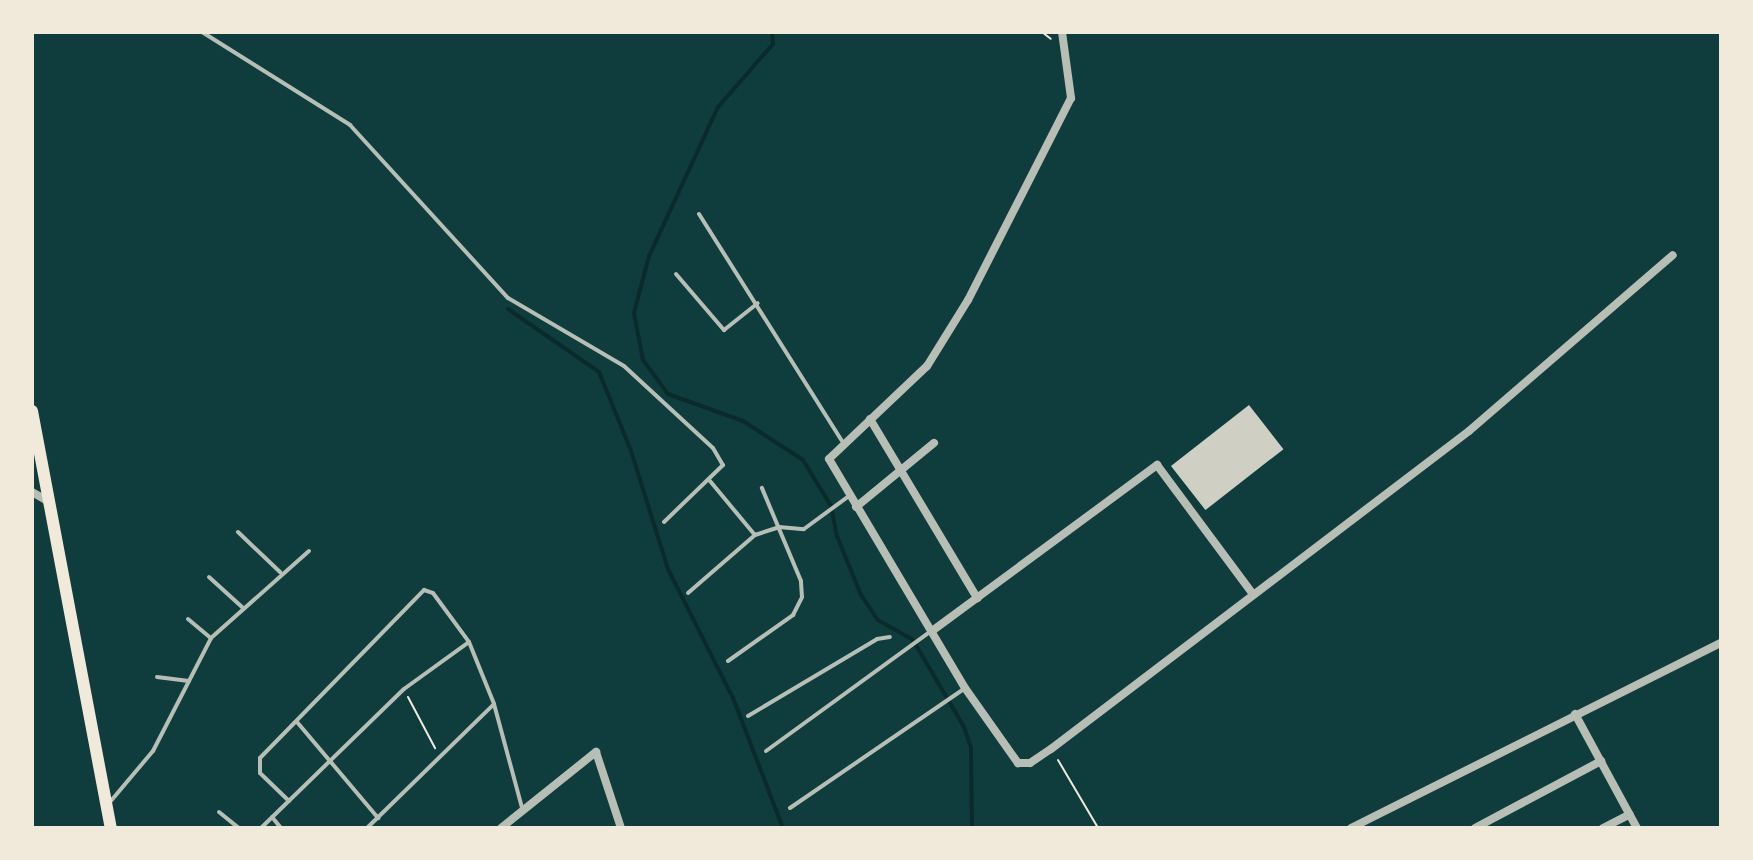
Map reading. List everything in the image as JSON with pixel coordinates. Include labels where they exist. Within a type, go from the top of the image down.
[{"type":"main road","points":[[32,411],[111,828]]},
{"type":"street","points":[[1062,32],[1071,98],[968,300],[927,366],[842,441],[829,459],[965,688],[1018,763],[1030,763],[1051,749],[1252,593],[1469,431],[1673,255]]},
{"type":"street","points":[[870,419],[977,598]]},
{"type":"street","points":[[856,507],[934,443]]},
{"type":"street","points":[[932,631],[1157,465],[1252,593]]},
{"type":"street","points":[[32,492],[49,502]]},
{"type":"street","points":[[1351,828],[1721,643]]},
{"type":"street","points":[[1575,714],[1637,828]]},
{"type":"street","points":[[501,828],[596,752],[621,828]]},
{"type":"street","points":[[1475,828],[1601,761]]},
{"type":"street","points":[[1603,828],[1630,814]]},
{"type":"lane","points":[[202,32],[350,125],[508,298],[637,377],[720,456],[723,465],[710,481],[664,522]]},
{"type":"lane","points":[[699,214],[758,303],[842,441]]},
{"type":"lane","points":[[676,274],[724,330],[758,303]]},
{"type":"lane","points":[[710,481],[755,535]]},
{"type":"lane","points":[[728,661],[799,606],[801,581],[762,488]]},
{"type":"lane","points":[[688,593],[755,535],[779,527],[804,529],[849,496]]},
{"type":"lane","points":[[238,532],[280,572]]},
{"type":"lane","points":[[107,805],[145,763],[211,638],[280,572],[309,551]]},
{"type":"lane","points":[[209,577],[242,607]]},
{"type":"lane","points":[[289,801],[260,773],[258,763],[418,592],[433,593],[469,642],[494,704],[522,811]]},
{"type":"lane","points":[[188,619],[211,638]]},
{"type":"lane","points":[[766,751],[932,631]]},
{"type":"lane","points":[[748,716],[877,639],[890,637]]},
{"type":"lane","points":[[261,828],[404,689],[469,642]]},
{"type":"lane","points":[[157,677],[189,681]]},
{"type":"lane","points":[[790,808],[965,688]]},
{"type":"lane","points":[[367,828],[494,704]]},
{"type":"lane","points":[[297,722],[333,758],[378,818]]},
{"type":"lane","points":[[219,812],[239,828]]},
{"type":"lane","points":[[272,817],[281,828]]},
{"type":"path","points":[[1047,32],[1050,38]]},
{"type":"path","points":[[404,689],[440,757]]},
{"type":"path","points":[[1051,749],[1098,828]]},
{"type":"building","points":[[1249,405],[1283,449],[1205,510],[1171,466]]},
{"type":"waterway","points":[[772,32],[773,44],[718,107],[649,256],[634,313],[643,360],[668,394],[743,421],[803,460],[831,506],[837,536],[861,595],[878,620],[913,640],[964,727],[971,747],[972,828]]},
{"type":"waterway","points":[[508,309],[599,372],[631,451],[668,569],[733,698],[783,828]]}]
